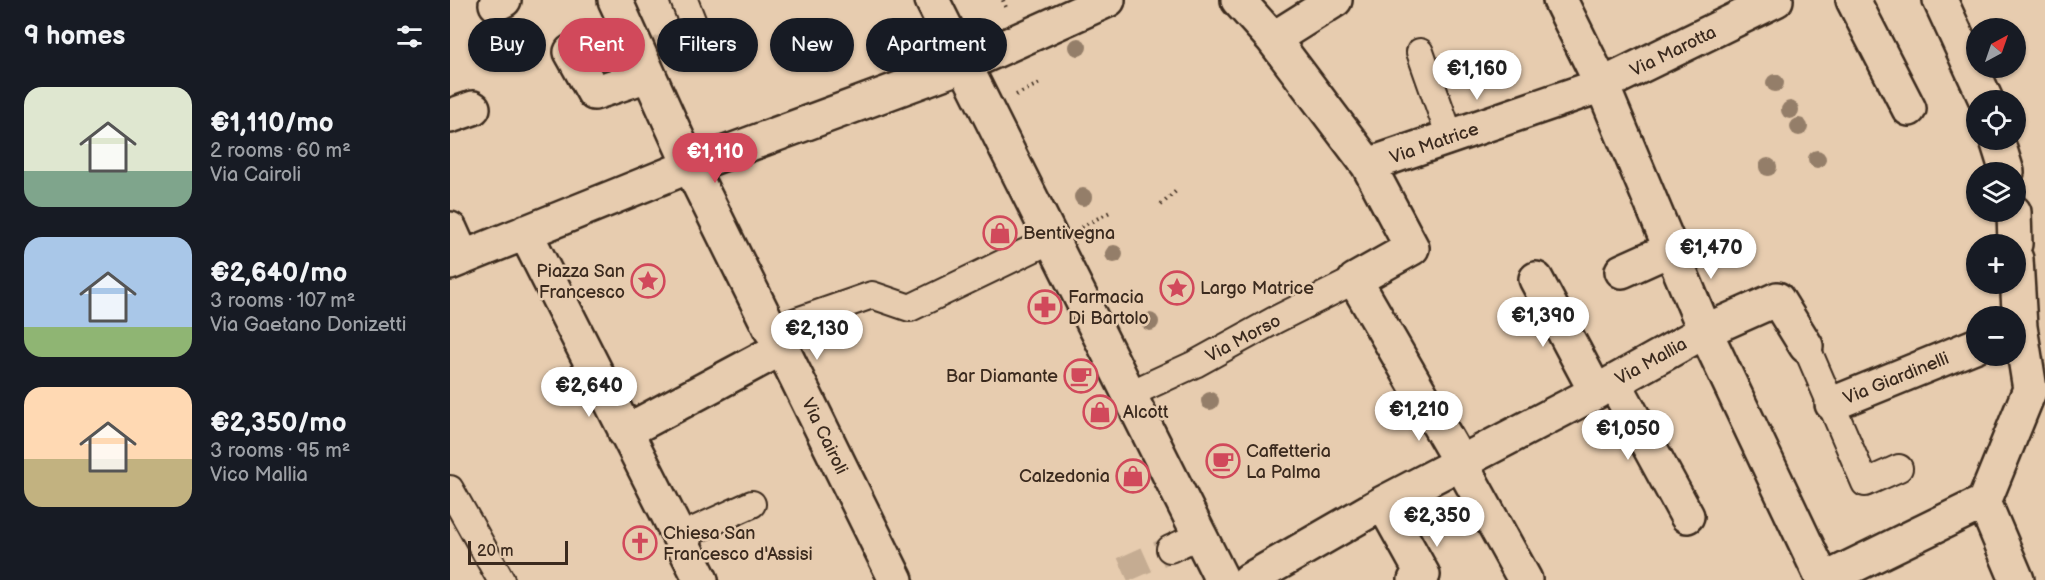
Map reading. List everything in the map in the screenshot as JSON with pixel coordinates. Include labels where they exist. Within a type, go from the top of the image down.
[{"type":"street","name":"Via Cairoli","points":[[615,0],[690,166],[896,580]]},
{"type":"street","points":[[684,0],[691,18]]},
{"type":"street","points":[[932,0],[941,18]]},
{"type":"street","points":[[1007,45],[1108,0]]},
{"type":"street","name":"Via Matrice","points":[[1238,0],[1273,39],[1368,165],[1412,248],[1355,280]]},
{"type":"street","points":[[1273,39],[1335,0]]},
{"type":"street","points":[[1560,0],[1602,86],[1705,331],[1824,580],[1984,502],[2030,389],[2025,366]]},
{"type":"street","name":"Via Marotta","points":[[1602,86],[1776,0]]},
{"type":"street","points":[[1853,0],[1909,109]]},
{"type":"street","points":[[1940,0],[1981,90]]},
{"type":"street","points":[[1420,52],[1450,137]]},
{"type":"street","points":[[582,72],[594,93],[648,75]]},
{"type":"street","points":[[450,229],[456,261],[690,166],[943,72]]},
{"type":"street","points":[[969,72],[1064,234],[1130,394],[1222,580]]},
{"type":"street","name":"Via Matrice","points":[[1368,165],[1602,86]]},
{"type":"street","points":[[525,232],[701,580]]},
{"type":"street","points":[[625,432],[777,339],[873,295],[910,308],[1064,234]]},
{"type":"street","points":[[1622,271],[1671,249]]},
{"type":"street","points":[[1536,279],[1687,516]]},
{"type":"street","points":[[1355,280],[1525,580]]},
{"type":"street","name":"Via Morso","points":[[1130,394],[1195,364],[1355,280]]},
{"type":"street","name":"Via Giardinelli","points":[[1705,331],[1777,299],[1806,346],[1832,404],[1966,349]]},
{"type":"street","name":"Via Mallia","points":[[1249,580],[1383,502],[1605,387],[1705,331]]},
{"type":"street","points":[[1832,404],[1865,483],[1899,468]]},
{"type":"street","points":[[450,489],[501,580]]},
{"type":"street","points":[[1383,502],[1423,576],[1414,580]]},
{"type":"street","points":[[1984,502],[2017,580]]},
{"type":"street","points":[[679,537],[752,504]]},
{"type":"street","points":[[1170,549],[1200,535]]},
{"type":"path","points":[[1010,98],[1042,82]]},
{"type":"path","points":[[1161,205],[1176,191]]},
{"type":"path","points":[[1064,234],[1112,211]]},
{"type":"tunnel","points":[[651,53],[657,50]]},
{"type":"tunnel","points":[[1123,570],[1170,549]]},
{"type":"place","name":"Bentivegna","points":[[1000,233]]},
{"type":"place","name":"Piazza San Francesco","points":[[648,281]]},
{"type":"place","name":"Largo Matrice","points":[[1177,288]]},
{"type":"place","name":"Farmacia Di Bartolo","points":[[1045,307]]},
{"type":"place","name":"Bar Diamante","points":[[1081,376]]},
{"type":"place","name":"Alcott","points":[[1100,412]]},
{"type":"place","name":"Caffetteria La Palma","points":[[1223,461]]},
{"type":"place","name":"Calzedonia","points":[[1133,476]]},
{"type":"place","name":"Chiesa San Francesco d'Assisi","points":[[640,543]]}]
